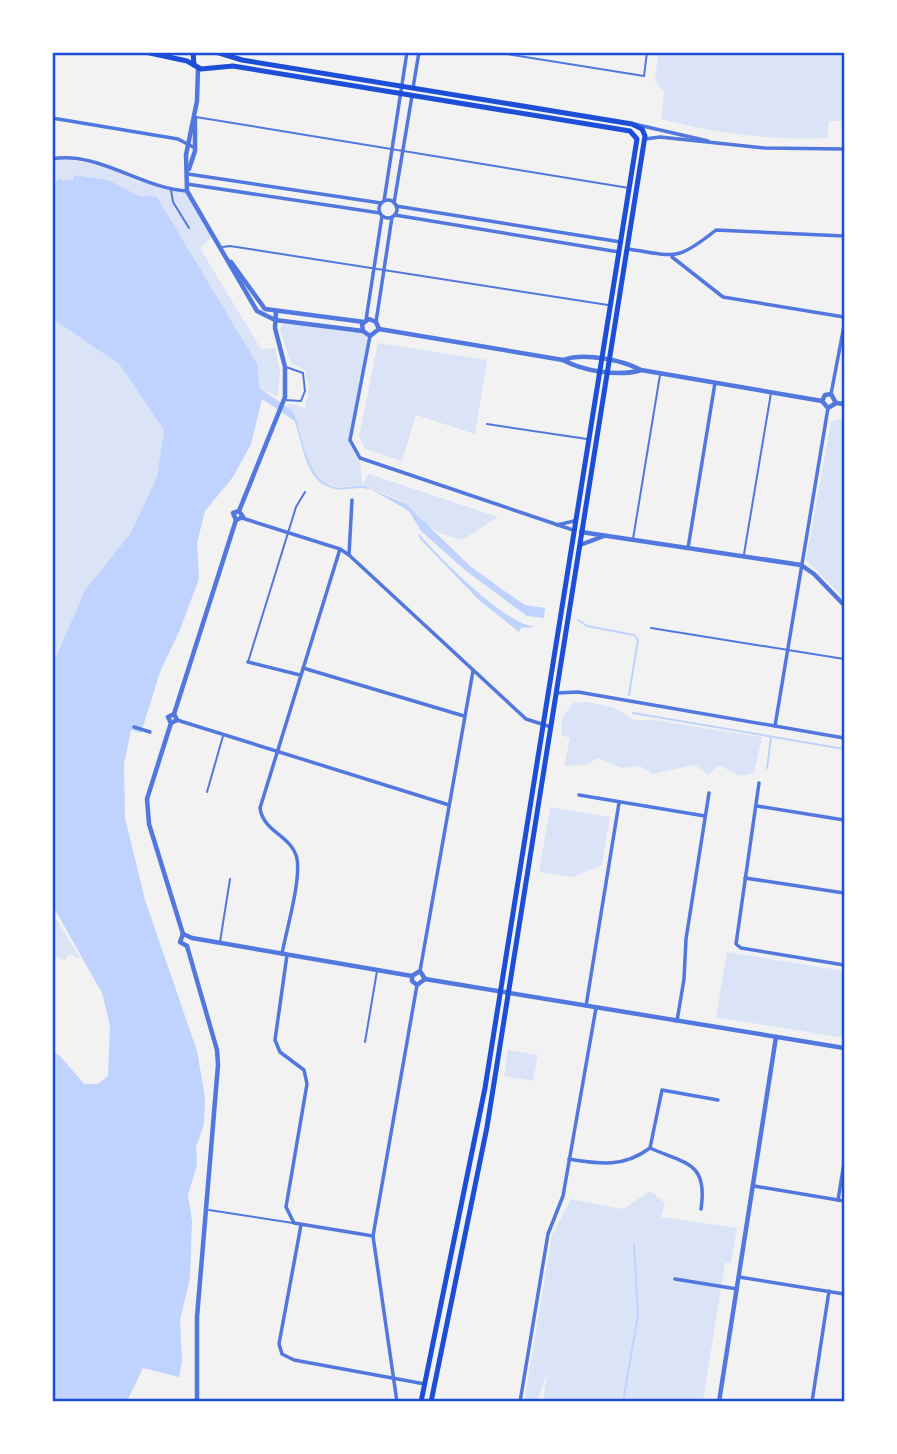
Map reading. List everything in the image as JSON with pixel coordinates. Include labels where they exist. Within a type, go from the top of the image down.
[{"type":"main road","points":[[145,52],[175,57],[202,68],[233,66],[642,129],[645,139],[485,1139],[430,1402]]},
{"type":"main road","points":[[193,52],[202,68]]},
{"type":"main road","points":[[202,68],[215,61],[215,52],[229,58],[631,128]]},
{"type":"main road","points":[[421,1402],[470,1169],[500,992],[637,139],[631,128]]},
{"type":"street","points":[[363,331],[407,52]]},
{"type":"street","points":[[379,329],[376,321],[419,52]]},
{"type":"street","points":[[202,68],[195,117],[195,148],[188,171],[187,191],[257,311],[275,320],[363,331],[369,336]]},
{"type":"street","points":[[188,171],[187,142],[195,117]]},
{"type":"street","points":[[52,118],[187,142],[195,148]]},
{"type":"street","points":[[631,128],[646,124],[724,145]]},
{"type":"street","points":[[645,139],[660,137],[724,145],[845,149]]},
{"type":"street","points":[[52,159],[80,161],[170,190],[187,191]]},
{"type":"street","points":[[188,171],[621,242]]},
{"type":"street","points":[[187,184],[619,252]]},
{"type":"street","points":[[628,249],[672,257],[688,253],[716,230],[845,236]]},
{"type":"street","points":[[672,257],[723,297],[845,317]]},
{"type":"street","points":[[230,262],[261,306],[276,311],[376,321]]},
{"type":"street","points":[[242,518],[239,511],[284,400],[285,367],[275,320],[276,311]]},
{"type":"street","points":[[836,403],[831,394],[845,326]]},
{"type":"street","points":[[642,370],[629,374],[574,366],[564,360],[379,329],[369,336],[350,440],[360,458],[371,464],[573,530],[801,565],[845,605]]},
{"type":"street","points":[[564,360],[574,356],[610,361],[660,374],[822,401],[828,408]]},
{"type":"street","points":[[688,548],[715,383]]},
{"type":"street","points":[[822,401],[825,395],[831,394]]},
{"type":"street","points":[[775,726],[828,408],[836,403],[845,404]]},
{"type":"street","points":[[349,555],[352,499]]},
{"type":"street","points":[[171,723],[168,718],[174,714],[236,520],[233,513],[239,511]]},
{"type":"street","points":[[236,520],[242,518],[340,549],[529,722],[551,727]]},
{"type":"street","points":[[555,525],[574,521]]},
{"type":"street","points":[[580,545],[604,536]]},
{"type":"street","points":[[340,549],[260,808],[262,820],[296,853],[298,869],[275,1040],[279,1052],[304,1070],[307,1084],[286,1208],[294,1223],[373,1236]]},
{"type":"street","points":[[248,662],[301,675]]},
{"type":"street","points":[[303,668],[464,716]]},
{"type":"street","points":[[425,979],[420,971],[473,671]]},
{"type":"street","points":[[557,693],[578,692],[845,738]]},
{"type":"street","points":[[174,714],[177,720]]},
{"type":"street","points":[[197,1402],[197,1317],[218,1088],[217,1050],[187,946],[180,942],[183,934],[149,824],[147,799],[171,723],[177,720],[449,805]]},
{"type":"street","points":[[134,727],[150,732]]},
{"type":"street","points":[[759,783],[736,939],[741,948],[845,964]]},
{"type":"street","points":[[677,1021],[684,979],[686,939],[709,793]]},
{"type":"street","points":[[579,795],[705,816]]},
{"type":"street","points":[[586,1006],[618,803]]},
{"type":"street","points":[[757,806],[845,820]]},
{"type":"street","points":[[744,878],[845,893]]},
{"type":"street","points":[[183,934],[192,938],[412,976],[420,971]]},
{"type":"street","points":[[187,946],[192,938]]},
{"type":"street","points":[[412,976],[412,981],[417,985]]},
{"type":"street","points":[[397,1402],[373,1236],[417,985],[425,979],[845,1048]]},
{"type":"street","points":[[520,1402],[548,1234],[563,1196],[596,1008]]},
{"type":"street","points":[[719,1402],[776,1037]]},
{"type":"street","points":[[569,1159],[608,1165],[624,1163],[650,1148],[662,1090],[718,1100]]},
{"type":"street","points":[[650,1148],[690,1165],[701,1175],[704,1190],[701,1209]]},
{"type":"street","points":[[838,1200],[845,1163]]},
{"type":"street","points":[[754,1186],[845,1201]]},
{"type":"street","points":[[301,1224],[279,1344],[284,1356],[293,1360],[425,1384]]},
{"type":"street","points":[[739,1277],[845,1294]]},
{"type":"street","points":[[675,1279],[737,1289]]},
{"type":"street","points":[[812,1402],[829,1291]]},
{"type":"lane","points":[[494,52],[644,76],[647,52]]},
{"type":"lane","points":[[195,117],[629,188]]},
{"type":"lane","points":[[170,190],[173,202],[189,228]]},
{"type":"lane","points":[[222,247],[230,246],[610,305]]},
{"type":"lane","points":[[284,400],[300,401],[305,391],[303,373],[285,367]]},
{"type":"lane","points":[[633,540],[660,374]]},
{"type":"lane","points":[[744,556],[771,392]]},
{"type":"lane","points":[[488,424],[588,440]]},
{"type":"lane","points":[[248,662],[296,507],[305,492]]},
{"type":"lane","points":[[651,628],[845,659]]},
{"type":"lane","points":[[207,792],[224,734]]},
{"type":"lane","points":[[220,943],[230,879]]},
{"type":"lane","points":[[365,1042],[377,970]]},
{"type":"lane","points":[[206,1209],[294,1223]]},
{"type":"shaded area","points":[[658,53],[844,53],[844,121],[829,121],[827,138],[764,137],[703,129],[661,119],[664,92],[655,82]]},
{"type":"shaded area","points":[[60,158],[187,191],[214,235],[200,248],[261,349],[275,348],[280,371],[278,397],[259,388],[258,365],[157,197],[141,197],[108,180],[75,175],[73,182],[53,184],[53,159]]},
{"type":"shaded area","points":[[53,319],[119,364],[164,430],[157,477],[130,534],[85,590],[53,664]]},
{"type":"shaded area","points":[[283,324],[363,331],[369,336],[350,440],[360,458],[362,484],[369,474],[498,517],[462,540],[432,529],[399,500],[362,486],[334,486],[322,481],[311,467],[297,421],[287,406],[288,403],[305,408],[309,387],[305,370],[291,363],[280,329]]},
{"type":"shaded area","points":[[378,343],[487,360],[475,434],[416,415],[402,461],[365,449],[359,436]]},
{"type":"shaded area","points":[[844,418],[844,598],[806,560],[831,422]]},
{"type":"shaded area","points":[[588,702],[615,708],[634,720],[653,720],[762,737],[754,773],[740,776],[719,765],[708,775],[695,765],[652,774],[640,766],[622,768],[598,758],[586,765],[564,766],[570,738],[561,735],[562,718],[573,703]]},
{"type":"shaded area","points":[[550,807],[610,817],[602,865],[573,877],[539,872]]},
{"type":"shaded area","points":[[52,912],[81,959],[69,954],[65,961],[53,955]]},
{"type":"shaded area","points":[[727,952],[844,971],[844,1038],[716,1017]]},
{"type":"shaded area","points":[[508,1050],[538,1055],[533,1081],[504,1076]]},
{"type":"shaded area","points":[[650,1191],[665,1203],[661,1217],[737,1228],[731,1263],[725,1263],[703,1401],[543,1401],[547,1374],[537,1401],[524,1402],[552,1235],[571,1199],[623,1209]]},
{"type":"water","points":[[74,175],[108,180],[141,197],[157,197],[258,365],[259,388],[290,409],[299,424],[262,399],[251,444],[233,477],[205,511],[197,543],[199,579],[160,672],[141,733],[131,730],[124,764],[125,818],[145,900],[197,1051],[205,1097],[204,1124],[196,1147],[197,1165],[188,1195],[192,1221],[190,1278],[180,1320],[182,1362],[179,1377],[143,1368],[127,1401],[53,1401],[52,1051],[60,1056],[84,1084],[98,1084],[108,1076],[110,1025],[102,993],[53,906],[53,664],[85,590],[130,534],[157,477],[164,430],[119,364],[53,319],[53,184],[59,179],[73,181]]},
{"type":"water","points":[[369,488],[406,504],[470,566],[525,605],[545,608],[544,618],[527,616],[466,571],[421,531],[409,511]]},
{"type":"water","points":[[418,533],[457,574],[491,603],[523,623],[536,627],[521,628],[519,632],[479,600],[420,539]]},
{"type":"waterway","points":[[291,410],[308,461],[318,479],[331,487],[369,488]]},
{"type":"waterway","points":[[578,620],[587,626],[634,635],[638,640],[629,695]]},
{"type":"waterway","points":[[633,713],[844,749]]},
{"type":"waterway","points":[[767,768],[771,738]]},
{"type":"waterway","points":[[623,1402],[638,1315],[634,1245]]}]
